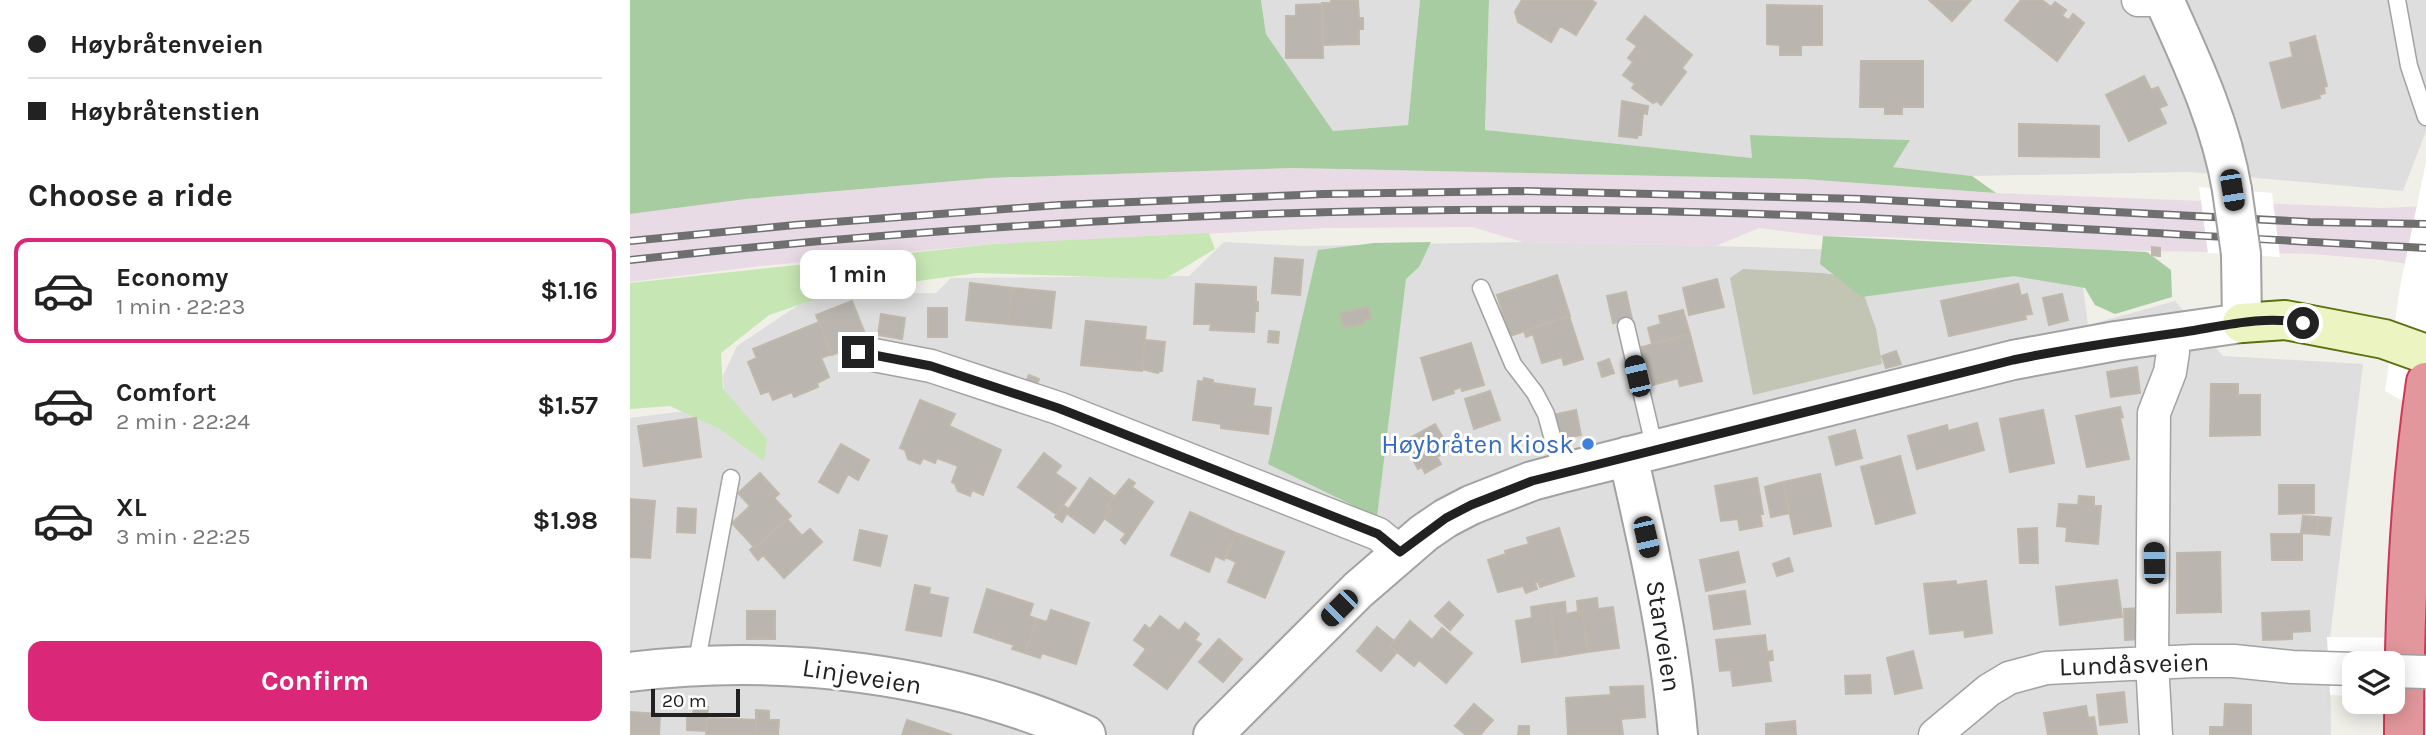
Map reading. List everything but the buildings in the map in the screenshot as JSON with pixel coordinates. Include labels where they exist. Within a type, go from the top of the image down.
[{"type":"highway","points":[[2404,735],[2407,579],[2424,397]]},
{"type":"main road","points":[[2242,323],[2285,320],[2384,339],[2426,354]]},
{"type":"street","points":[[2138,0],[2148,0]]},
{"type":"street","points":[[1213,735],[1358,590],[1400,552],[1446,518],[1471,505],[1532,481],[2013,360],[2242,323],[2241,254],[2223,148],[2211,111],[2164,0]]},
{"type":"street","points":[[2156,735],[2152,662],[2154,413],[2170,372],[2173,352],[2171,333]]},
{"type":"street","points":[[858,352],[931,366],[1058,408],[1378,534],[1400,552]]},
{"type":"street","name":"Starveien","points":[[1641,453],[1678,735]]},
{"type":"street","name":"Lundåsveien","points":[[1934,735],[1989,690],[2029,671],[2068,666],[2234,661],[2341,669]]},
{"type":"street","name":"Linjeveien","points":[[630,673],[696,666],[794,665],[895,679],[993,702],[1086,735]]},
{"type":"street","points":[[2405,671],[2426,672]]},
{"type":"lane","points":[[2397,0],[2409,66],[2426,117]]},
{"type":"lane","points":[[1481,288],[1513,364],[1535,393],[1546,414],[1562,473]]},
{"type":"lane","points":[[1626,326],[1641,453]]},
{"type":"lane","points":[[696,666],[731,478]]},
{"type":"shaded area","points":[[1261,0],[1420,0],[1408,125],[1333,131],[1266,34]]},
{"type":"shaded area","points":[[1489,0],[2426,0],[2426,131],[2403,191],[2189,172],[1972,176],[1892,167],[1909,140],[1751,135],[1752,158],[1485,130]]},
{"type":"shaded area","points":[[1292,168],[1802,179],[1996,193],[2383,208],[2426,206],[2426,267],[2313,254],[2106,250],[1887,237],[1823,236],[1759,228],[1716,246],[1523,242],[1472,227],[1326,228],[993,244],[761,266],[630,282],[630,214],[746,199],[990,178]]},
{"type":"shaded area","points":[[1224,242],[1302,246],[1523,242],[2079,257],[2088,325],[2175,301],[2223,356],[2363,364],[2330,638],[2331,735],[630,735],[630,418],[725,406],[723,376],[737,346],[803,302],[835,293],[936,293],[951,278],[1189,276]]},
{"type":"shaded area","points":[[1743,269],[1858,278],[1876,329],[1882,364],[1753,395],[1730,278]]},
{"type":"green space","points":[[630,0],[1261,0],[1266,34],[1333,131],[1408,125],[1420,0],[1489,0],[1485,130],[1752,158],[1750,135],[1910,140],[1893,167],[1972,176],[1996,193],[1802,179],[1292,168],[990,178],[746,199],[630,214]]},
{"type":"green space","points":[[1209,233],[1215,249],[1165,279],[977,273],[837,292],[769,315],[721,353],[723,389],[767,439],[764,461],[720,429],[670,406],[630,409],[630,283],[993,244]]},
{"type":"green space","points":[[1823,236],[2147,252],[2171,270],[2172,297],[2115,314],[2095,305],[2085,288],[2014,276],[1862,297],[1820,264]]},
{"type":"green space","points":[[1431,242],[1419,267],[1406,279],[1377,517],[1268,464],[1318,250],[1374,243]]},
{"type":"pier","points":[[2426,162],[2426,414],[2385,391],[2400,287]]},
{"type":"pier","points":[[2199,187],[2272,193],[2280,257],[2208,253]]},
{"type":"pier","points":[[2327,637],[2426,638],[2426,697],[2405,696],[2405,651],[2342,651],[2342,696],[2330,695]]},
{"type":"railway","points":[[630,241],[795,225],[1059,205],[1324,194],[1519,191],[1862,199],[2310,222],[2426,224]]},
{"type":"railway","points":[[630,260],[988,228],[1227,215],[1466,210],[1796,215],[2426,248]]},
{"type":"place","name":"Høybråten kiosk","points":[[1588,444]]},
{"type":"route","points":[[858,352],[931,366],[1058,408],[1378,534],[1400,552],[1446,518],[1487,498],[1532,481],[1628,456],[2013,360],[2116,341],[2242,323],[2285,320],[2303,323]]}]
